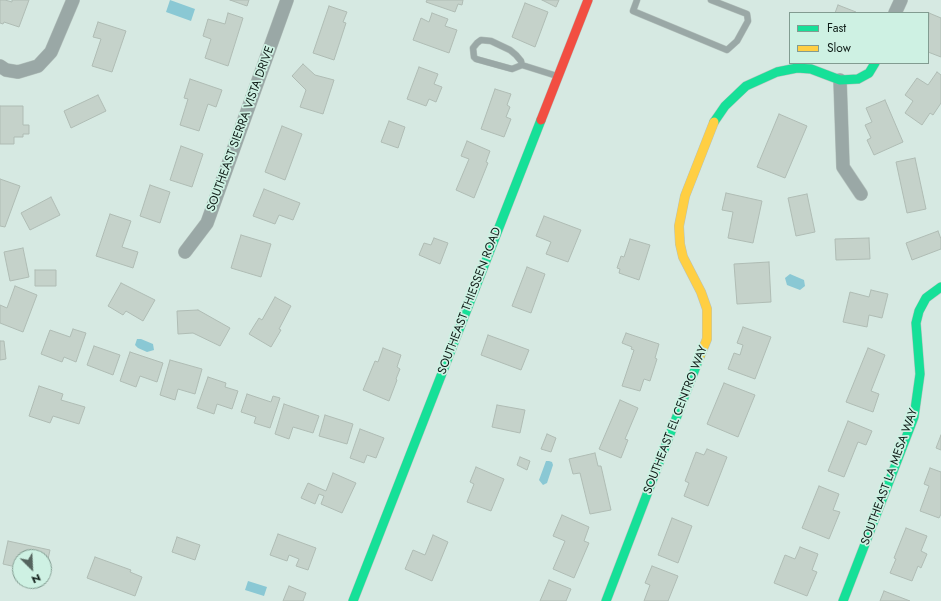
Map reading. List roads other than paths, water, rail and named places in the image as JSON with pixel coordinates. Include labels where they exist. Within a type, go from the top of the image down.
[{"type":"street","points":[[0,66],[6,70],[18,72],[38,66],[51,52],[73,0]]},
{"type":"street","name":"SOUTHEAST SIERRA VISTA DRIVE","points":[[185,252],[207,223],[287,0]]},
{"type":"street","name":"SOUTHEAST THIESSEN ROAD","points":[[353,601],[588,0]]},
{"type":"street","points":[[895,12],[900,0]]},
{"type":"street","name":"SOUTHEAST EL CENTRO WAY","points":[[606,601],[707,339],[707,310],[701,292],[683,257],[680,244],[679,226],[685,196],[715,120],[725,106],[746,86],[777,72],[797,68],[811,69],[840,80],[858,79],[869,73],[874,64]]},
{"type":"street","points":[[840,80],[843,167],[861,194]]},
{"type":"street","name":"SOUTHEAST LA MESA WAY","points":[[843,601],[914,417],[920,374],[916,323],[918,311],[926,298],[941,286]]},
{"type":"lane","points":[[637,0],[633,11],[727,50],[737,41],[748,21],[747,14],[711,0]]},
{"type":"lane","points":[[522,65],[521,61],[510,50],[491,40],[481,40],[473,48],[474,57],[476,59],[512,69],[522,65],[558,76]]},
{"type":"water","points":[[170,0],[195,9],[191,21],[166,12]]},
{"type":"water","points":[[790,274],[804,280],[805,286],[800,290],[787,285],[785,278]]},
{"type":"water","points":[[137,339],[153,344],[154,350],[147,352],[138,348],[135,345]]},
{"type":"water","points":[[546,461],[552,462],[553,465],[547,483],[543,485],[539,480]]},
{"type":"water","points":[[248,581],[267,587],[264,596],[245,590]]}]
